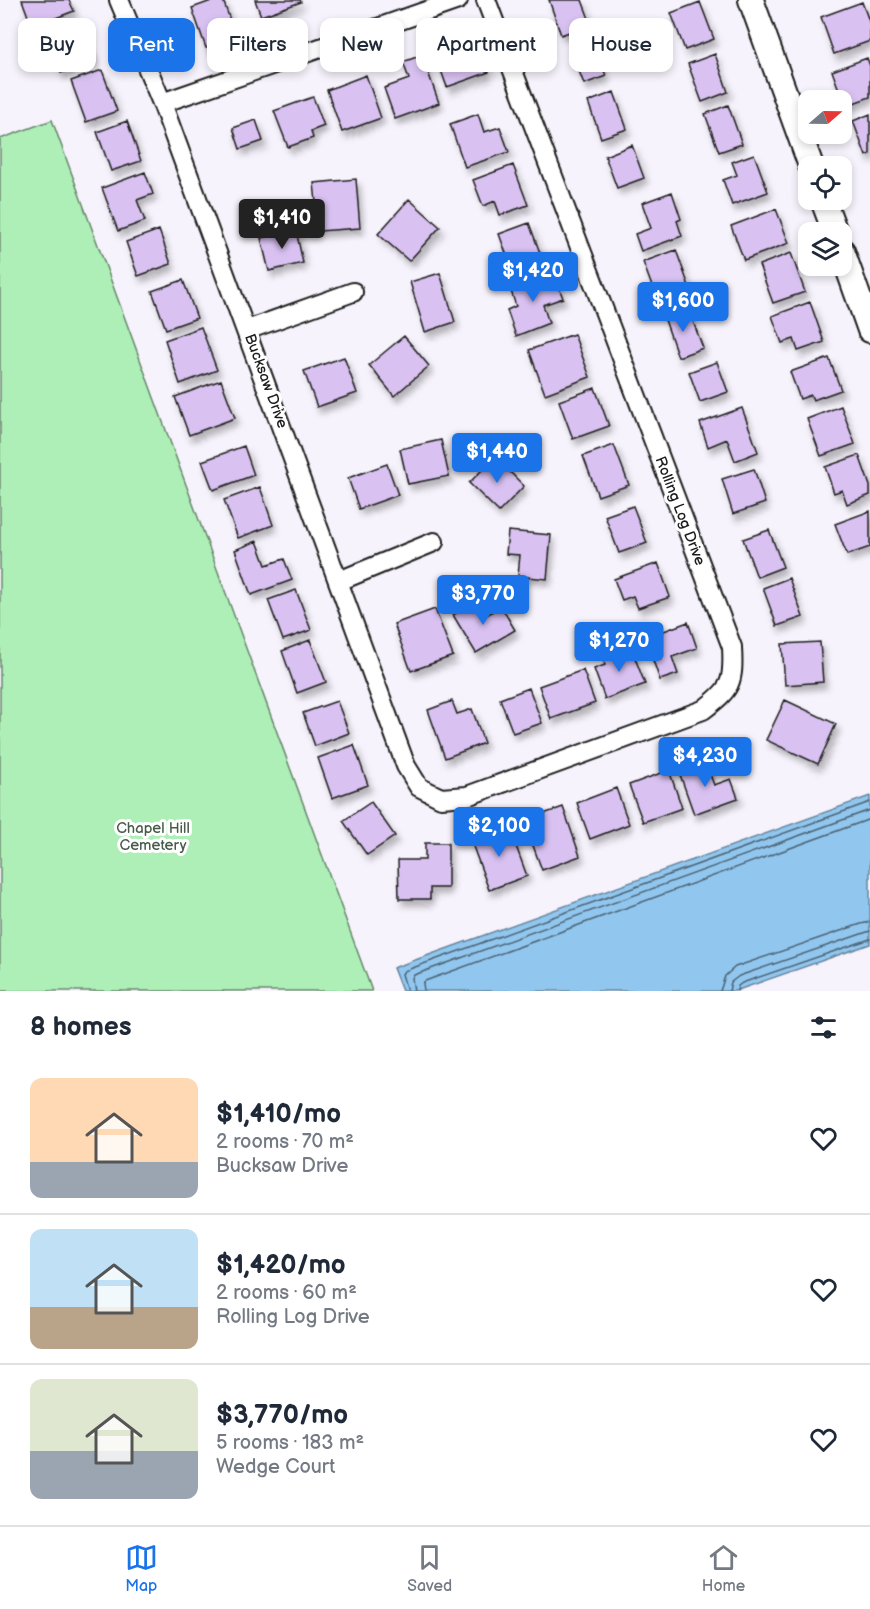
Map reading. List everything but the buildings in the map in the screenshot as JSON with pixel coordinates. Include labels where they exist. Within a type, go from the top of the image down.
[{"type":"street","name":"Bucksaw Drive","points":[[119,0],[162,103],[248,330],[406,766]]},
{"type":"street","points":[[162,103],[458,0]]},
{"type":"street","name":"Rolling Log Drive","points":[[406,766],[419,787],[441,798],[467,796],[703,710],[723,695],[733,673],[732,647],[486,0]]},
{"type":"street","points":[[751,0],[807,156]]},
{"type":"street","points":[[851,276],[870,330]]},
{"type":"street","points":[[248,330],[353,292]]},
{"type":"street","points":[[339,581],[434,542]]},
{"type":"green space","name":"Chapel Hill Cemetery","points":[[52,120],[372,991],[0,991],[0,139]]},
{"type":"water","points":[[870,796],[870,944],[735,991],[402,991],[393,968]]}]
